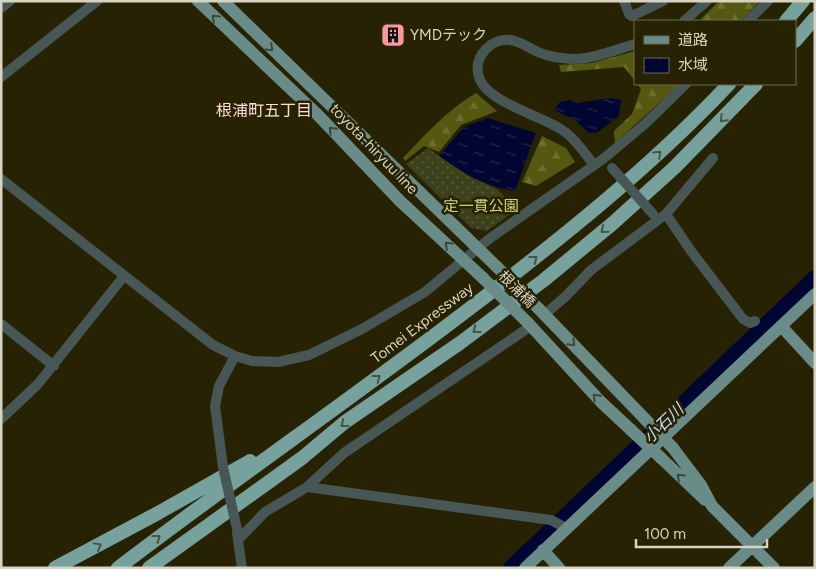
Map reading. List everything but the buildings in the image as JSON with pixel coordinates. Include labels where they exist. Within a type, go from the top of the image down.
[{"type":"highway","points":[[787,20],[803,1]]},
{"type":"highway","points":[[796,40],[815,18]]},
{"type":"highway","name":"Tomei Expressway","points":[[118,568],[447,326],[599,208],[660,152],[728,85]]},
{"type":"highway","points":[[163,568],[345,422],[460,343],[544,280],[612,224],[674,167],[755,85]]},
{"type":"highway","points":[[55,568],[295,437]]},
{"type":"highway","points":[[149,568],[302,458]]},
{"type":"main road","name":"toyota-hiryuu line","points":[[198,1],[316,113],[400,201],[483,278]]},
{"type":"main road","name":"toyota-hiryuu line","points":[[223,1],[497,266]]},
{"type":"main road","name":"根浦橋","points":[[497,266],[541,311]]},
{"type":"main road","name":"根浦橋","points":[[483,278],[530,325]]},
{"type":"main road","points":[[525,568],[564,526],[782,327],[815,294]]},
{"type":"main road","points":[[541,311],[673,448],[701,485],[712,506]]},
{"type":"main road","points":[[530,325],[601,402],[741,533],[774,568]]},
{"type":"main road","points":[[782,327],[815,363]]},
{"type":"main road","points":[[729,568],[752,544],[815,487]]},
{"type":"main road","points":[[543,550],[559,568]]},
{"type":"street","points":[[1,8],[10,1]]},
{"type":"street","points":[[624,1],[629,14],[632,16],[663,1]]},
{"type":"street","points":[[685,20],[707,1]]},
{"type":"street","points":[[749,20],[768,1]]},
{"type":"street","points":[[1,77],[96,2]]},
{"type":"street","points":[[634,44],[575,59],[546,55],[520,43],[505,40],[488,47],[478,62],[479,80],[488,92],[558,127],[599,162],[612,168],[690,250],[744,319],[750,323],[755,321]]},
{"type":"street","points":[[1,179],[205,339],[235,356],[252,361],[268,362],[309,355],[425,292],[478,248],[599,162],[645,124],[685,85]]},
{"type":"street","points":[[541,311],[565,297],[591,270],[658,216],[713,158]]},
{"type":"street","points":[[1,420],[29,394],[54,366],[124,276]]},
{"type":"street","points":[[1,324],[54,366]]},
{"type":"street","points":[[238,534],[265,512],[307,487],[344,453],[530,325]]},
{"type":"street","points":[[235,356],[219,386],[215,406],[223,467],[238,534],[242,568]]},
{"type":"street","points":[[307,487],[551,520],[564,526]]},
{"type":"green space","points":[[719,1],[760,1],[742,20],[700,20]]},
{"type":"green space","points":[[634,51],[634,80],[624,67],[561,72],[559,65],[592,63]]},
{"type":"green space","points":[[638,85],[679,85],[615,143],[614,131],[632,114],[641,89]]},
{"type":"green space","points":[[476,93],[497,111],[461,125],[439,152],[424,146],[405,161],[403,158],[437,123]]},
{"type":"green space","points":[[542,136],[566,148],[575,162],[536,186],[522,182]]},
{"type":"green space","name":"定一貫公園","points":[[428,148],[468,176],[497,189],[517,209],[487,231],[471,228],[406,164]]},
{"type":"water","points":[[611,98],[621,100],[619,116],[598,132],[589,133],[574,119],[554,110],[560,102],[571,100],[576,103]]},
{"type":"water","points":[[487,118],[536,133],[515,191],[484,182],[439,156],[464,127]]},
{"type":"waterway","name":"小石川","points":[[511,568],[815,278]]},
{"type":"place","name":"YMDテック","points":[[393,35]]},
{"type":"district","name":"根浦町五丁目","points":[[264,110]]}]
